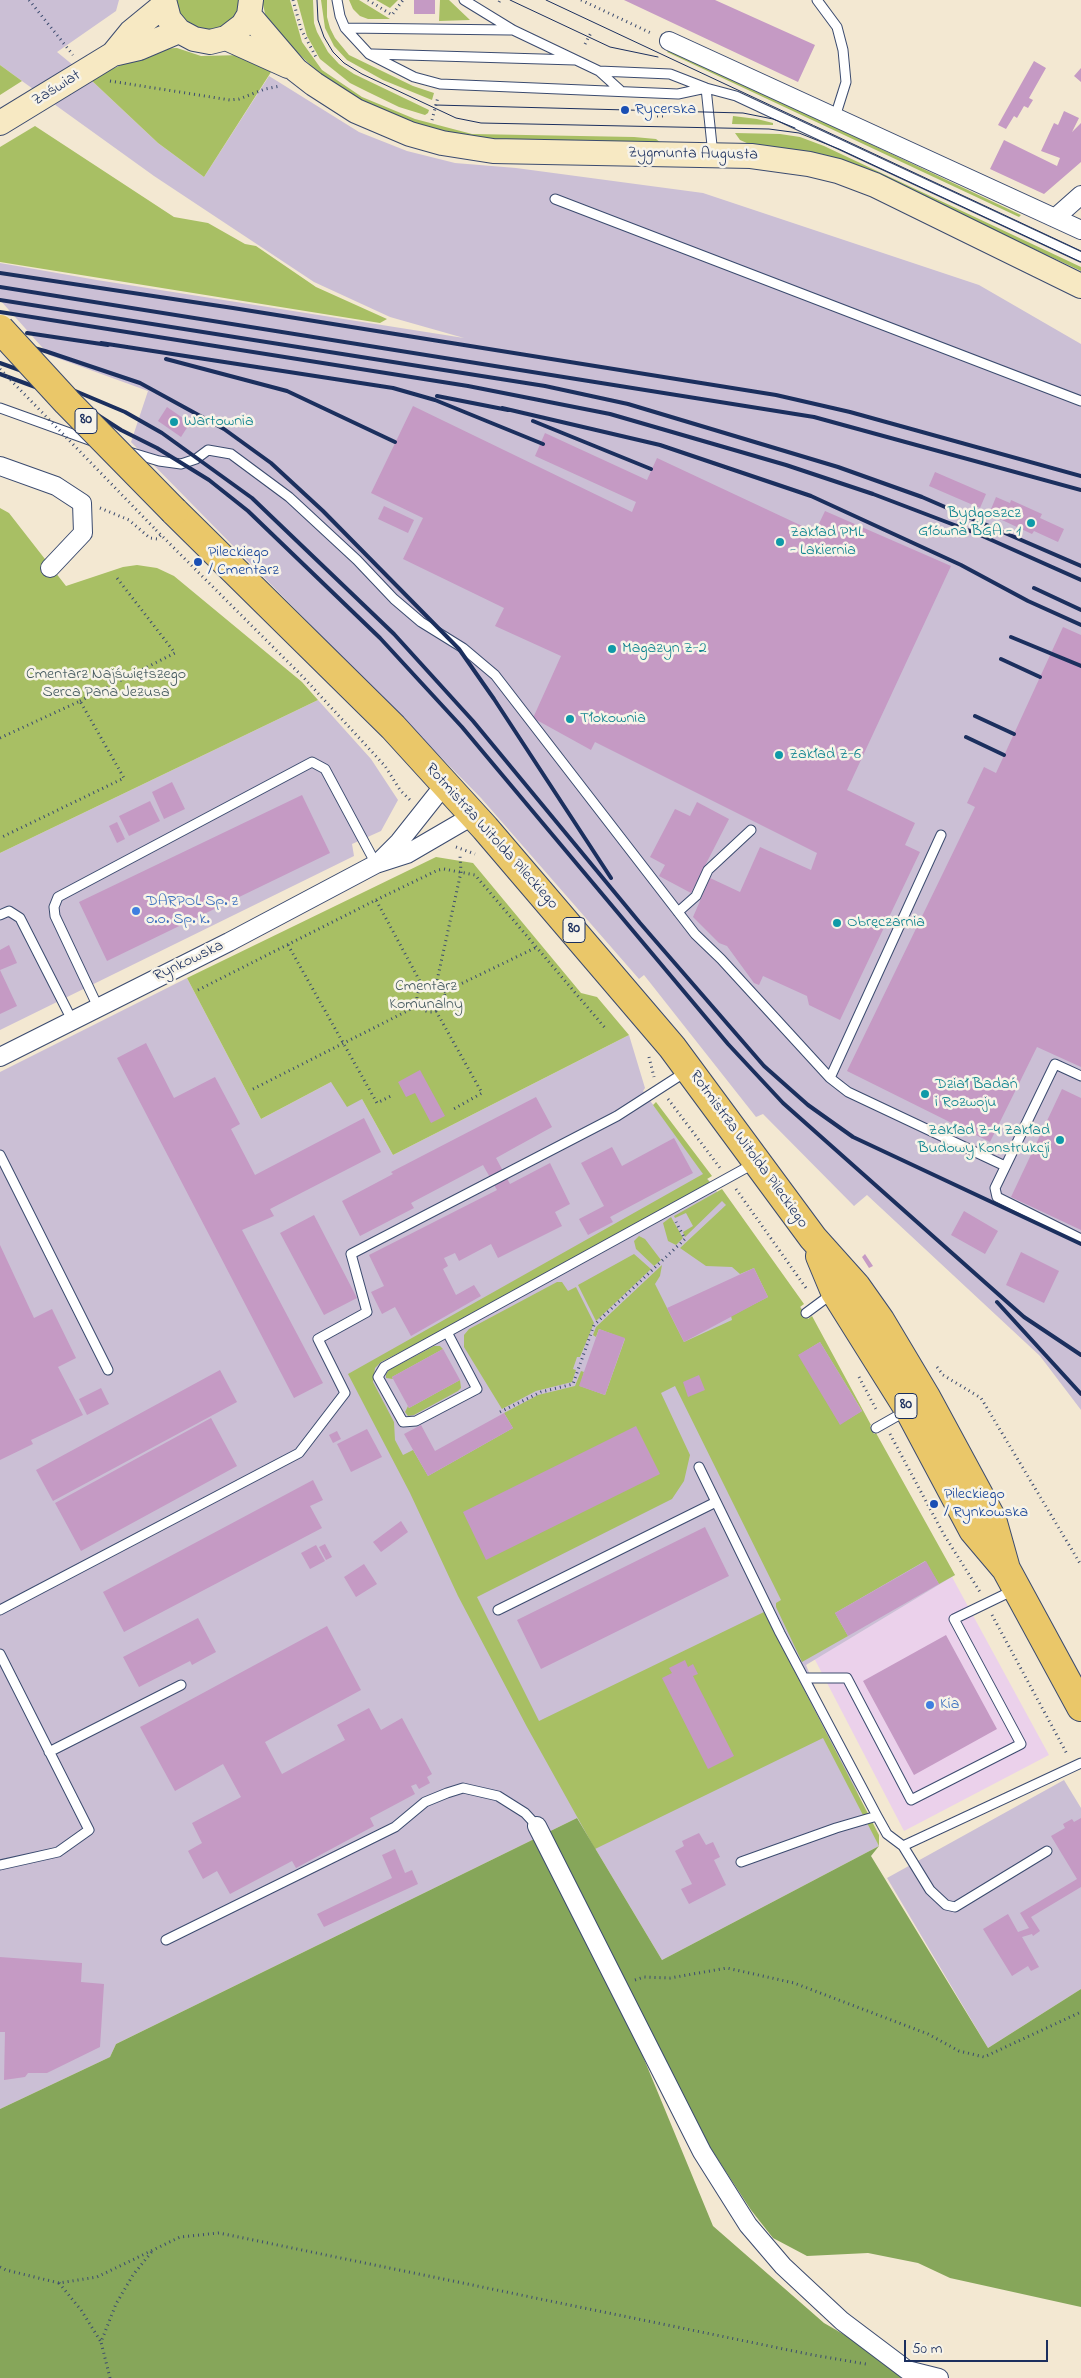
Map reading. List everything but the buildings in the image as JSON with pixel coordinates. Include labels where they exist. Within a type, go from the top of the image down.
[{"type":"main road","name":"80","points":[[0,329],[67,402],[165,520]]},
{"type":"main road","name":"Rotmistrza Witolda Pileckiego","points":[[165,520],[354,688],[474,815],[608,971],[689,1070],[813,1238],[856,1286],[880,1320],[992,1519],[1011,1579]]},
{"type":"main road","name":"Rotmistrza Witolda Pileckiego","points":[[813,1238],[826,1298],[909,1410],[973,1530],[1011,1579],[1071,1672],[1081,1706]]},
{"type":"street","name":"Zaświat","points":[[0,123],[94,75],[131,32],[164,2]]},
{"type":"street","points":[[164,2],[169,19],[179,31],[194,39],[210,42],[226,38],[243,25],[250,8]]},
{"type":"street","name":"Zygmunta Augusta","points":[[250,8],[296,70]]},
{"type":"street","name":"Zaświat","points":[[113,54],[139,48],[179,31]]},
{"type":"street","name":"Zygmunta Augusta","points":[[226,38],[296,70],[356,111],[410,134],[451,144],[493,151],[762,157],[792,161],[855,177],[897,195],[1081,286]]},
{"type":"street","points":[[669,41],[1081,230]]},
{"type":"street","points":[[1055,218],[1081,195]]},
{"type":"street","points":[[0,466],[56,486],[82,503],[83,532],[50,568]]},
{"type":"street","name":"Rynkowska","points":[[376,864],[399,842],[445,784]]},
{"type":"street","name":"Rynkowska","points":[[0,1057],[229,942],[376,864],[408,854],[474,815]]},
{"type":"street","points":[[537,1826],[702,2152],[748,2225],[783,2266],[842,2321],[907,2370],[940,2378]]},
{"type":"lane","points":[[337,0],[340,16],[345,28],[369,54],[414,77],[440,84],[620,90],[678,94],[706,88]]},
{"type":"lane","points":[[464,0],[512,30],[599,71],[620,90]]},
{"type":"lane","points":[[817,0],[838,27],[843,50],[846,82],[835,117]]},
{"type":"lane","points":[[345,28],[512,30]]},
{"type":"lane","points":[[369,54],[575,60]]},
{"type":"lane","points":[[599,71],[670,74],[706,88],[736,96],[1081,256]]},
{"type":"lane","points":[[706,88],[713,155]]},
{"type":"lane","points":[[555,199],[1081,401]]},
{"type":"lane","points":[[0,408],[93,441],[171,464],[181,464],[196,459],[208,450],[231,454],[289,497],[357,560],[394,599],[421,622],[463,648],[495,675],[596,803],[695,934],[721,959],[830,1078],[848,1092],[1005,1166]]},
{"type":"lane","points":[[98,1007],[55,916],[54,907],[58,897],[312,762],[325,769],[376,864]]},
{"type":"lane","points":[[678,912],[696,896],[708,870],[751,830]]},
{"type":"lane","points":[[830,1078],[941,835]]},
{"type":"lane","points":[[0,915],[9,911],[20,918],[72,1020]]},
{"type":"lane","points":[[1081,1076],[1055,1064],[995,1188],[997,1197],[1081,1239]]},
{"type":"lane","points":[[0,1610],[299,1453],[345,1393],[318,1338],[367,1312],[351,1254],[617,1116],[689,1070]]},
{"type":"lane","points":[[0,1155],[108,1370]]},
{"type":"lane","points":[[448,1334],[477,1388],[416,1421],[403,1422],[378,1376],[384,1367],[448,1334],[757,1161]]},
{"type":"lane","points":[[806,1313],[826,1298]]},
{"type":"lane","points":[[880,1426],[909,1410]]},
{"type":"lane","points":[[699,1467],[804,1678],[877,1816],[887,1834],[903,1846],[930,1890],[946,1905],[955,1907],[1047,1851]]},
{"type":"lane","points":[[498,1610],[716,1502]]},
{"type":"lane","points":[[804,1678],[847,1678],[911,1800],[1021,1744],[954,1619],[986,1604],[1011,1579]]},
{"type":"lane","points":[[0,1654],[89,1830],[58,1852],[0,1865]]},
{"type":"lane","points":[[49,1752],[181,1684]]},
{"type":"lane","points":[[903,1846],[1078,1765]]},
{"type":"lane","points":[[166,1940],[395,1827],[425,1802],[463,1788],[498,1796],[525,1813],[537,1826]]},
{"type":"lane","points":[[742,1862],[836,1828],[877,1816]]},
{"type":"path","points":[[29,0],[94,75],[230,100],[239,99],[265,89],[282,86],[296,70]]},
{"type":"path","points":[[293,0],[301,30],[321,63]]},
{"type":"path","points":[[368,0],[392,15],[404,0]]},
{"type":"path","points":[[581,0],[669,41]]},
{"type":"path","points":[[586,44],[592,31]]},
{"type":"path","points":[[657,116],[666,116]]},
{"type":"path","points":[[427,118],[441,122]]},
{"type":"path","points":[[0,369],[165,520],[161,535],[157,539],[150,538],[129,520],[106,509],[82,503]]},
{"type":"path","points":[[161,535],[304,678],[385,766],[400,790],[412,802]]},
{"type":"path","points":[[0,738],[80,701],[175,653],[117,578]]},
{"type":"path","points":[[0,838],[124,778],[80,701]]},
{"type":"path","points":[[436,985],[461,872],[460,856]]},
{"type":"path","points":[[198,990],[438,870],[461,872],[479,878],[606,1029]]},
{"type":"path","points":[[376,900],[423,987]]},
{"type":"path","points":[[288,944],[377,1103],[393,1095]]},
{"type":"path","points":[[444,992],[537,947]]},
{"type":"path","points":[[430,984],[436,985],[444,992],[445,1002],[436,1011],[423,1010],[419,1005],[417,998],[423,987],[430,984]]},
{"type":"path","points":[[253,1089],[419,1005]]},
{"type":"path","points":[[436,1011],[482,1093],[452,1110]]},
{"type":"path","points":[[648,1055],[655,1078],[661,1089],[728,1178],[826,1298]]},
{"type":"path","points":[[500,1412],[541,1392],[573,1384],[594,1325],[685,1239],[670,1210]]},
{"type":"path","points":[[935,1363],[944,1375],[981,1398],[1081,1565]]},
{"type":"path","points":[[856,1372],[880,1426],[986,1604],[1078,1765]]},
{"type":"path","points":[[617,1986],[644,1977],[670,1978],[728,1968],[794,1983],[928,2034],[959,2051],[984,2057],[1081,2012]]},
{"type":"path","points":[[0,2267],[59,2283],[97,2277],[180,2237],[220,2233],[813,2355],[868,2364]]},
{"type":"path","points":[[101,2342],[116,2304],[133,2275],[154,2249]]},
{"type":"path","points":[[59,2283],[81,2310],[101,2342],[110,2378]]},
{"type":"shaded area","points":[[0,0],[119,0],[116,11],[57,52],[90,79],[158,143],[204,177],[269,76],[359,132],[407,151],[455,163],[516,168],[703,193],[979,285],[1081,344],[1081,1410],[1040,1356],[867,1195],[854,1206],[763,1114],[756,1117],[644,975],[639,979],[481,798],[131,442],[148,391],[49,355],[0,300],[0,263],[464,338],[390,317],[314,282],[154,176],[0,65]]},
{"type":"shaded area","points":[[318,700],[371,759],[398,800],[381,831],[352,844],[354,856],[0,1030],[0,853]]},
{"type":"shaded area","points":[[187,978],[261,1119],[331,1082],[362,1099],[393,1155],[629,1035],[645,1088],[643,1091],[796,1299],[862,1411],[945,1562],[955,1575],[806,1665],[879,1846],[662,1960],[577,1818],[116,2044],[110,2057],[0,2109],[0,1072]]},
{"type":"shaded area","points":[[952,1577],[1049,1755],[904,1831],[813,1656]]},
{"type":"shaded area","points":[[1064,1780],[1081,1808],[1081,1989],[988,2048],[887,1878]]},
{"type":"green space","points":[[172,0],[240,0],[235,17],[227,25],[217,30],[206,32],[185,24]]},
{"type":"green space","points":[[262,0],[290,0],[302,42],[322,70],[362,97],[415,119],[472,134],[634,137],[656,139],[661,143],[498,140],[451,133],[409,122],[364,102],[325,79],[274,30],[266,18]]},
{"type":"green space","points":[[297,0],[313,0],[314,23],[317,32],[328,52],[339,64],[354,74],[429,110],[428,113],[425,115],[399,107],[350,83],[320,59],[307,36]]},
{"type":"green space","points":[[321,0],[327,0],[327,17],[330,28],[335,38],[349,55],[413,86],[434,93],[432,100],[383,80],[347,60],[334,46],[325,28]]},
{"type":"green space","points":[[349,0],[359,0],[390,19],[368,19],[360,16],[353,9]]},
{"type":"green space","points":[[376,0],[398,0],[390,8]]},
{"type":"green space","points":[[440,0],[449,0],[470,20],[439,21]]},
{"type":"green space","points":[[177,48],[201,56],[242,55],[271,72],[204,177],[158,143],[90,79],[157,49]]},
{"type":"green space","points":[[669,49],[1021,215],[1019,217],[667,52]]},
{"type":"green space","points":[[0,65],[22,81],[0,95]]},
{"type":"green space","points":[[733,116],[757,119],[773,123],[773,125],[732,124]]},
{"type":"green space","points":[[35,126],[174,217],[208,223],[245,244],[256,246],[316,287],[387,319],[380,323],[0,262],[0,147]]},
{"type":"green space","points":[[735,133],[780,134],[800,137],[824,146],[1081,267],[1081,271],[970,219],[749,144],[740,140]]},
{"type":"green space","name":"Cmentarz Najświętszego Serca Pana Jezusa","points":[[0,508],[9,513],[66,586],[123,567],[137,565],[157,568],[174,576],[302,682],[318,700],[0,853]]},
{"type":"green space","name":"Cmentarz Komunalny","points":[[436,857],[473,863],[581,993],[597,997],[629,1035],[393,1155],[362,1099],[347,1107],[331,1082],[261,1119],[187,978]]},
{"type":"green space","points":[[656,1102],[712,1176],[707,1179],[710,1182],[500,1301],[381,1362],[375,1368],[373,1382],[394,1422],[395,1440],[403,1455],[413,1450],[428,1476],[513,1428],[504,1413],[538,1395],[575,1386],[581,1371],[584,1372],[580,1386],[605,1395],[625,1339],[599,1329],[596,1337],[593,1335],[596,1327],[662,1265],[660,1276],[655,1284],[684,1342],[732,1320],[731,1316],[768,1297],[754,1268],[740,1274],[732,1267],[706,1266],[680,1248],[726,1205],[722,1201],[685,1237],[683,1232],[693,1226],[686,1213],[675,1218],[674,1216],[722,1189],[804,1304],[800,1307],[808,1319],[812,1316],[871,1425],[874,1434],[876,1433],[955,1575],[939,1584],[925,1561],[835,1613],[848,1636],[802,1662],[776,1607],[776,1603],[781,1600],[675,1386],[661,1393],[690,1455],[684,1481],[672,1499],[477,1597],[539,1721],[764,1612],[879,1835],[879,1846],[823,1738],[595,1849],[527,1727],[458,1596],[410,1493],[348,1374],[703,1174],[653,1105]],"holes":[[[820,1342],[862,1411],[840,1424],[799,1355]]]},
{"type":"green space","points":[[671,1217],[683,1238],[676,1245],[668,1241],[663,1223]]},
{"type":"green space","points":[[639,1236],[645,1239],[661,1260],[654,1266],[636,1249],[634,1241]]},
{"type":"green space","points":[[634,1254],[651,1269],[596,1321],[578,1285]]},
{"type":"green space","points":[[557,1282],[562,1282],[568,1291],[576,1287],[594,1323],[580,1357],[577,1357],[573,1369],[576,1370],[572,1382],[536,1391],[502,1409],[464,1347],[464,1335],[469,1329]]},
{"type":"green space","points":[[434,1346],[440,1346],[443,1349],[392,1377],[393,1379],[386,1378],[389,1370]]},
{"type":"green space","points":[[460,1380],[461,1388],[458,1391],[414,1415],[408,1416],[405,1412],[408,1406],[409,1408]]},
{"type":"green space","points":[[577,1818],[662,1960],[879,1846],[871,1856],[988,2048],[1081,1989],[1081,2307],[950,2278],[918,2263],[868,2253],[807,2256],[773,2238],[751,2210],[698,2129],[554,1841],[713,2226],[824,2323],[919,2378],[0,2378],[0,2109],[110,2057],[116,2044]]},
{"type":"tram line","points":[[317,0],[318,20],[324,37],[333,52],[344,63],[362,74],[456,118],[481,123],[769,129],[799,133],[839,149],[1081,262]]},
{"type":"tram line","points":[[510,0],[610,47],[658,57]]},
{"type":"tram line","points":[[546,0],[1081,251]]},
{"type":"tram line","points":[[435,105],[743,113],[773,119],[795,128]]},
{"type":"railway","points":[[0,273],[233,308],[776,395],[850,412],[1081,476]]},
{"type":"railway","points":[[0,287],[814,417],[1081,490]]},
{"type":"railway","points":[[0,300],[545,386],[628,404],[838,467],[922,497],[1081,566]]},
{"type":"railway","points":[[0,312],[468,386],[610,414],[786,465],[873,494],[978,534],[1081,580]]},
{"type":"railway","points":[[27,333],[108,345]]},
{"type":"railway","points":[[0,339],[45,351],[140,383],[224,429],[271,463],[323,511],[459,649],[494,699],[611,878]]},
{"type":"railway","points":[[101,343],[393,388],[435,400],[543,444]]},
{"type":"railway","points":[[166,359],[287,391],[395,442]]},
{"type":"railway","points":[[0,363],[61,385],[125,412],[162,433],[252,498],[394,634],[473,721],[640,923],[764,1066],[808,1105],[853,1137],[1081,1244]]},
{"type":"railway","points":[[0,374],[79,403],[121,430],[157,448],[209,480],[248,511],[380,638],[462,727],[728,1044],[783,1103],[1024,1317],[1081,1355]]},
{"type":"railway","points":[[437,396],[508,410]]},
{"type":"railway","points":[[502,408],[660,445],[811,496],[961,565],[1028,601],[1081,625]]},
{"type":"railway","points":[[533,421],[651,469]]},
{"type":"railway","points":[[1034,588],[1081,610]]},
{"type":"railway","points":[[1011,637],[1081,666]]},
{"type":"railway","points":[[1001,659],[1040,677]]},
{"type":"railway","points":[[975,716],[1014,734]]},
{"type":"railway","points":[[966,737],[1004,755]]},
{"type":"railway","points":[[997,1302],[1081,1394]]},
{"type":"place","name":"Rycerska","points":[[625,110]]},
{"type":"place","name":"Wartownia","points":[[174,422]]},
{"type":"place","name":"Bydgoszcz Główna BGA - 1","points":[[1031,523]]},
{"type":"place","name":"Zakład PML - Lakiernia","points":[[780,542]]},
{"type":"place","name":"Pileckiego / Cmentarz","points":[[198,562]]},
{"type":"place","name":"Magazyn Z-2","points":[[612,649]]},
{"type":"place","name":"Tłokownia","points":[[570,719]]},
{"type":"place","name":"Zakład Z-6","points":[[779,755]]},
{"type":"place","name":"DARPOL Sp. z o.o. Sp. k.","points":[[136,911]]},
{"type":"place","name":"Obręczarnia","points":[[837,923]]},
{"type":"place","name":"Dział Badań i Rozwoju","points":[[925,1094]]},
{"type":"place","name":"Zakład Z-4 Zakład Budowy Konstrukcji","points":[[1060,1140]]},
{"type":"place","name":"Pileckiego / Rynkowska","points":[[934,1504]]},
{"type":"place","name":"Kia","points":[[930,1705]]}]
